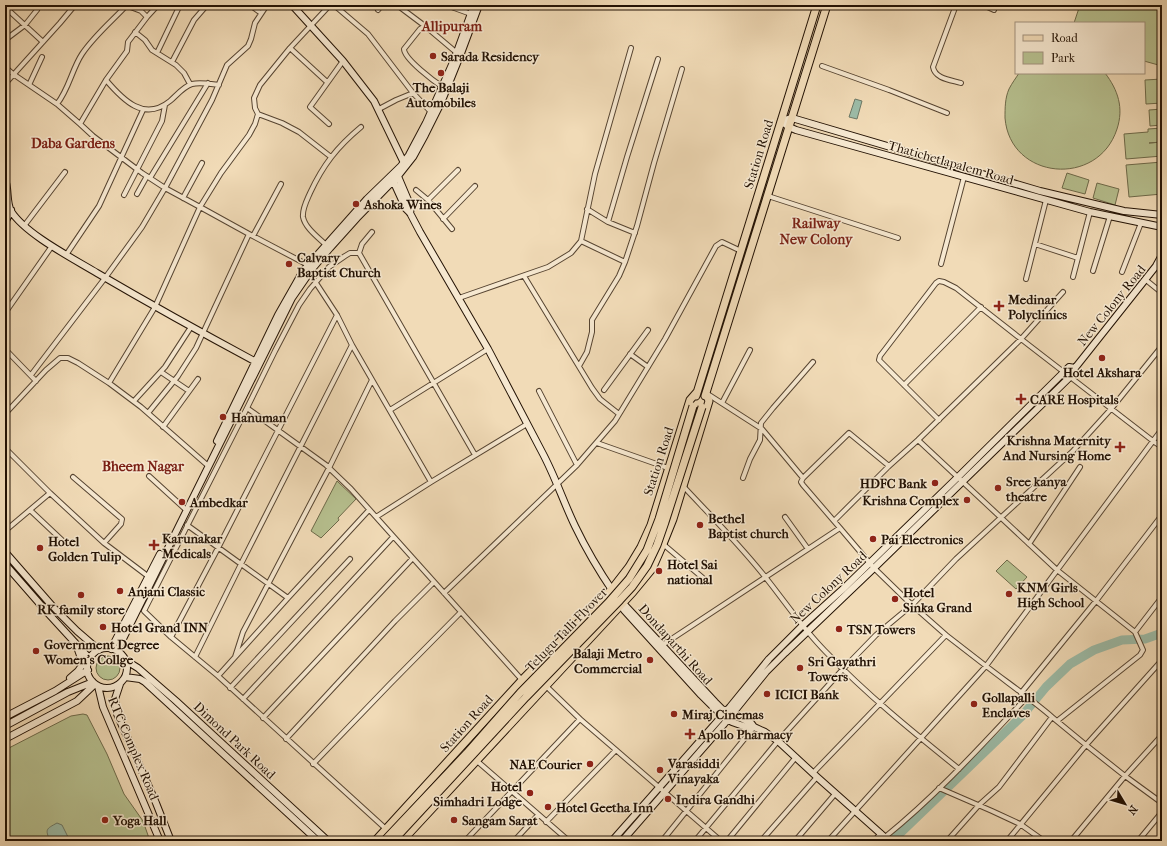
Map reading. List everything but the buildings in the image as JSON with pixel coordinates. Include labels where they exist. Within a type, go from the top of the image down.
[{"type":"main road","points":[[292,5],[343,61],[379,109],[394,143],[400,147],[406,163]]},
{"type":"main road","points":[[114,650],[206,464],[289,303],[309,274],[406,163],[425,135],[444,88],[474,5]]},
{"type":"main road","points":[[406,163],[460,56],[479,5]]},
{"type":"main road","name":"Station Road","points":[[375,841],[522,680],[612,589],[629,567],[641,547],[651,525],[690,400],[697,392],[817,5]]},
{"type":"main road","name":"Station Road","points":[[706,393],[826,5]]},
{"type":"main road","points":[[781,120],[792,118],[1040,192],[1124,211],[1162,215]]},
{"type":"main road","name":"Thatichetlapalem Road","points":[[781,120],[789,127],[964,177],[1090,212],[1162,227]]},
{"type":"main road","points":[[150,577],[230,426],[284,304],[308,265],[327,246],[355,213],[395,176]]},
{"type":"main road","name":"Dondaparthi Road","points":[[395,176],[411,207],[410,213],[420,232],[488,349],[551,468],[580,538],[597,568],[622,604],[626,606],[701,695],[728,715],[751,723],[754,728],[765,732],[778,741],[885,838]]},
{"type":"main road","points":[[5,179],[11,210],[24,226],[66,255],[105,278],[202,334],[257,363]]},
{"type":"main road","points":[[5,223],[11,210]]},
{"type":"main road","points":[[1162,218],[1162,227]]},
{"type":"main road","name":"New Colony Road","points":[[622,841],[766,672],[872,565],[1071,376],[1075,368],[1146,280],[1162,255]]},
{"type":"main road","name":"New Colony Road","points":[[961,479],[1069,367],[1075,368]]},
{"type":"main road","name":"Telugu Talli Flyover","points":[[384,841],[467,753],[520,693],[608,603],[629,579],[647,550],[659,519],[697,392]]},
{"type":"main road","points":[[407,839],[545,686],[622,604],[652,569],[664,544],[683,486],[709,401],[706,393]]},
{"type":"main road","name":"Telugu Talli Flyover","points":[[393,841],[526,697],[620,600],[632,587],[647,566],[666,522],[706,393]]},
{"type":"main road","points":[[5,552],[54,608],[77,631],[99,650],[114,650],[125,660],[127,671],[120,684],[109,688],[95,684],[68,692],[5,726]]},
{"type":"main road","name":"New Colony Road","points":[[612,841],[659,787],[728,715],[765,664],[802,626],[872,565]]},
{"type":"main road","points":[[5,566],[90,659]]},
{"type":"main road","points":[[55,691],[78,671],[83,664],[76,644]]},
{"type":"main road","points":[[95,684],[89,675],[88,670],[90,659],[99,650]]},
{"type":"main road","name":"Dimond Park Road","points":[[125,660],[138,668],[176,700],[328,841]]},
{"type":"main road","points":[[5,717],[55,691],[88,670]]},
{"type":"main road","name":"Dimond Park Road","points":[[125,677],[140,679],[145,682],[318,841]]},
{"type":"main road","points":[[5,739],[77,701],[95,684]]},
{"type":"main road","name":"RTC Complex Road","points":[[95,684],[103,707],[160,841]]},
{"type":"main road","name":"RTC Complex Road","points":[[120,684],[115,699],[117,714],[171,841]]},
{"type":"street","points":[[5,84],[74,5]]},
{"type":"street","points":[[57,104],[83,53],[101,31],[126,5],[140,11],[147,17]]},
{"type":"street","points":[[140,11],[143,5]]},
{"type":"street","points":[[80,124],[106,80],[127,50],[128,42],[158,5]]},
{"type":"street","points":[[157,53],[180,5]]},
{"type":"street","points":[[172,62],[194,20],[207,5]]},
{"type":"street","points":[[250,5],[261,13]]},
{"type":"street","points":[[31,375],[142,227],[165,188],[212,100],[227,65],[249,44],[255,23],[267,5]]},
{"type":"street","points":[[109,383],[155,307],[200,207],[218,177],[249,135],[255,124],[258,114],[253,102],[255,94],[268,74],[330,5]]},
{"type":"street","points":[[334,5],[368,34],[413,93],[431,112]]},
{"type":"street","points":[[378,10],[382,5]]},
{"type":"street","points":[[397,5],[457,53]]},
{"type":"street","points":[[446,5],[471,14]]},
{"type":"street","points":[[956,5],[933,68],[937,75],[961,83]]},
{"type":"street","points":[[983,5],[994,10]]},
{"type":"street","points":[[7,8],[43,42]]},
{"type":"street","points":[[5,40],[25,25],[37,10]]},
{"type":"street","points":[[425,26],[409,42],[403,52],[418,67],[444,88]]},
{"type":"street","points":[[135,32],[157,53],[172,62],[184,74],[190,84]]},
{"type":"street","points":[[290,48],[327,82]]},
{"type":"street","points":[[459,298],[524,276],[557,262],[571,253],[581,241],[602,147],[631,48]]},
{"type":"street","points":[[29,85],[42,57]]},
{"type":"street","points":[[608,222],[658,59]]},
{"type":"street","points":[[329,124],[310,108],[343,61]]},
{"type":"street","points":[[822,66],[947,113]]},
{"type":"street","points":[[5,67],[57,104],[93,136],[137,170],[165,188],[308,265]]},
{"type":"street","points":[[579,366],[587,352],[592,332],[592,320],[619,276],[625,262],[635,233],[682,69]]},
{"type":"street","points":[[106,80],[126,100],[143,110],[154,109],[165,105],[190,84],[208,83],[219,85]]},
{"type":"street","points":[[137,194],[208,83]]},
{"type":"street","points":[[379,109],[413,93]]},
{"type":"street","points":[[124,195],[162,121],[165,105]]},
{"type":"street","points":[[66,255],[98,206],[113,177],[143,110]]},
{"type":"street","points":[[258,114],[282,123],[299,132],[331,157]]},
{"type":"street","points":[[327,246],[308,227],[303,217],[305,205],[316,180],[331,157],[361,128]]},
{"type":"street","points":[[183,198],[202,163]]},
{"type":"street","points":[[428,200],[458,170]]},
{"type":"street","points":[[24,226],[65,172]]},
{"type":"street","points":[[941,264],[964,177]]},
{"type":"street","points":[[148,413],[174,381],[188,360],[251,235],[281,184]]},
{"type":"street","points":[[443,218],[475,186]]},
{"type":"street","points":[[416,190],[428,200],[452,229]]},
{"type":"street","points":[[768,196],[898,238]]},
{"type":"street","points":[[1026,279],[1046,200]]},
{"type":"street","points":[[587,209],[608,222],[635,233]]},
{"type":"street","points":[[1073,277],[1090,212]]},
{"type":"street","points":[[1093,271],[1110,216]]},
{"type":"street","points":[[1122,272],[1141,223]]},
{"type":"street","points":[[372,232],[362,244],[359,253],[476,455]]},
{"type":"street","points":[[581,241],[625,262]]},
{"type":"street","points":[[444,593],[558,485],[596,443],[619,414],[685,304],[716,246],[722,242],[741,251]]},
{"type":"street","points":[[1035,244],[1078,258]]},
{"type":"street","points":[[5,313],[52,246]]},
{"type":"street","points":[[359,253],[350,253],[330,267],[299,305],[144,608],[146,614],[218,676],[386,829]]},
{"type":"street","points":[[524,276],[598,396],[619,414]]},
{"type":"street","points":[[1146,280],[1162,293]]},
{"type":"street","points":[[939,420],[879,360],[880,356],[939,281],[948,284],[981,308],[1065,371],[1162,448]]},
{"type":"street","points":[[316,283],[337,315],[352,345],[431,482]]},
{"type":"street","points":[[834,521],[1021,339],[1063,292]]},
{"type":"street","points":[[904,385],[981,308]]},
{"type":"street","points":[[172,637],[337,315]]},
{"type":"street","points":[[134,401],[172,358],[191,327]]},
{"type":"street","points":[[604,390],[648,330]]},
{"type":"street","points":[[195,657],[352,345]]},
{"type":"street","points":[[695,841],[778,741],[843,669],[876,635],[912,605],[956,559],[1072,452],[1111,409],[1162,346]]},
{"type":"street","points":[[5,349],[36,381]]},
{"type":"street","points":[[390,410],[488,349]]},
{"type":"street","points":[[722,403],[750,350]]},
{"type":"street","points":[[630,354],[648,367]]},
{"type":"street","points":[[5,414],[52,364],[60,358],[64,358],[78,362],[134,401],[206,464]]},
{"type":"street","points":[[743,478],[760,440],[762,429],[761,423],[812,362]]},
{"type":"street","points":[[161,372],[189,391]]},
{"type":"street","points":[[163,426],[198,379]]},
{"type":"street","points":[[235,657],[243,632],[330,468],[372,380]]},
{"type":"street","points":[[539,391],[577,465]]},
{"type":"street","points":[[706,393],[762,429],[803,478]]},
{"type":"street","points":[[247,408],[330,468],[351,489],[392,537],[522,680]]},
{"type":"street","points":[[376,517],[527,424]]},
{"type":"street","points":[[828,841],[854,810],[986,666],[1162,429]]},
{"type":"street","points":[[889,466],[850,433],[803,478],[801,482],[872,565],[912,605],[946,635],[1032,700],[1086,745],[1162,803]]},
{"type":"street","points":[[918,440],[1057,570],[1136,633],[1142,644],[1143,650],[1140,655],[1057,721]]},
{"type":"street","points":[[596,443],[668,468]]},
{"type":"street","points":[[5,448],[50,493],[104,543],[150,577]]},
{"type":"street","points":[[1029,544],[1080,467]]},
{"type":"street","points":[[149,476],[184,508]]},
{"type":"street","points":[[73,477],[122,519],[121,524],[104,543]]},
{"type":"street","points":[[683,486],[766,578],[807,632],[843,669],[880,704],[959,769]]},
{"type":"street","points":[[5,531],[50,493]]},
{"type":"street","points":[[30,510],[65,543]]},
{"type":"street","points":[[218,676],[369,510]]},
{"type":"street","points":[[1021,693],[1096,601],[1162,515]]},
{"type":"street","points":[[785,517],[808,549]]},
{"type":"street","points":[[187,525],[288,598]]},
{"type":"street","points":[[660,646],[766,578],[840,528]]},
{"type":"street","points":[[242,699],[392,537]]},
{"type":"street","points":[[664,544],[703,578]]},
{"type":"street","points":[[230,688],[350,559]]},
{"type":"street","points":[[263,718],[412,559]]},
{"type":"street","points":[[286,739],[434,582]]},
{"type":"street","points":[[1136,633],[1162,597]]},
{"type":"street","points":[[313,764],[395,678],[461,612]]},
{"type":"street","points":[[761,841],[815,775],[946,635]]},
{"type":"street","points":[[1008,841],[1020,824],[1086,745],[1162,660]]},
{"type":"street","points":[[545,686],[580,719],[721,841]]},
{"type":"street","points":[[874,841],[885,838],[941,789],[1027,697]]},
{"type":"street","points":[[947,841],[978,805],[999,787],[1052,717]]},
{"type":"street","points":[[465,841],[580,719]]},
{"type":"street","points":[[662,841],[754,728]]},
{"type":"street","points":[[1071,841],[1162,735]]},
{"type":"street","points":[[546,822],[616,750]]},
{"type":"street","points":[[727,841],[796,757]]},
{"type":"street","points":[[477,761],[569,841]]},
{"type":"street","points":[[941,789],[1020,824],[1044,841]]},
{"type":"street","points":[[795,841],[835,794]]},
{"type":"street","points":[[1138,841],[1162,812]]},
{"type":"street","points":[[514,841],[538,815]]},
{"type":"green space","points":[[1080,5],[1162,5],[1162,66],[1145,61],[1145,22],[1074,22]]},
{"type":"green space","points":[[1018,74],[1106,74],[1110,79],[1120,107],[1117,129],[1107,148],[1092,161],[1075,168],[1056,169],[1038,164],[1022,154],[1010,139],[1005,118],[1006,103],[1010,87]]},
{"type":"green space","points":[[1162,79],[1162,103],[1146,104],[1145,80]]},
{"type":"green space","points":[[1162,109],[1162,125],[1150,126],[1149,110]]},
{"type":"green space","points":[[1162,128],[1162,156],[1126,159],[1124,134],[1148,132],[1148,129]]},
{"type":"green space","points":[[1162,162],[1162,194],[1129,197],[1126,165]]},
{"type":"green space","points":[[1067,173],[1089,180],[1085,194],[1062,188]]},
{"type":"green space","points":[[1097,183],[1119,189],[1115,205],[1093,198]]},
{"type":"green space","points":[[337,481],[356,499],[338,518],[339,520],[321,538],[311,531]]},
{"type":"green space","points":[[1007,560],[1027,577],[1016,589],[996,571]]},
{"type":"green space","points":[[108,656],[116,660],[120,668],[116,676],[108,680],[100,676],[96,668],[100,660]]},
{"type":"green space","points":[[83,714],[87,715],[107,754],[124,794],[143,821],[150,841],[5,841],[5,750],[71,716]]},
{"type":"shaded area","points":[[855,99],[862,101],[857,119],[849,117]]},
{"type":"shaded area","points":[[57,823],[62,825],[70,841],[50,841],[47,832],[49,828]]},
{"type":"waterway","points":[[892,841],[1022,716],[1046,687],[1070,664],[1094,650],[1122,640],[1145,639],[1162,633]]},
{"type":"place","name":"Sarada Residency","points":[[433,56]]},
{"type":"place","name":"The Balaji Automobiles","points":[[441,73]]},
{"type":"place","name":"Ashoka Wines","points":[[356,204]]},
{"type":"place","name":"Calvary Baptist Church","points":[[289,264]]},
{"type":"place","name":"Medinar Polyclinics","points":[[999,306]]},
{"type":"place","name":"Hotel Akshara","points":[[1102,358]]},
{"type":"place","name":"CARE Hospitals","points":[[1021,399]]},
{"type":"place","name":"Hanuman","points":[[223,417]]},
{"type":"place","name":"Krishna Maternity And Nursing Home","points":[[1120,447]]},
{"type":"place","name":"HDFC Bank","points":[[935,483]]},
{"type":"place","name":"Sree kanya theatre","points":[[998,488]]},
{"type":"place","name":"Krishna Complex","points":[[967,500]]},
{"type":"place","name":"Ambedkar","points":[[182,502]]},
{"type":"place","name":"Bethel Baptist church","points":[[700,525]]},
{"type":"place","name":"Pai Electronics","points":[[873,539]]},
{"type":"place","name":"Karunakar Medicals","points":[[154,545]]},
{"type":"place","name":"Hotel Golden Tulip","points":[[40,548]]},
{"type":"place","name":"Hotel Sai national","points":[[659,571]]},
{"type":"place","name":"Anjani Classic","points":[[120,591]]},
{"type":"place","name":"KNM Girls High School","points":[[1009,594]]},
{"type":"place","name":"RK family store","points":[[81,595]]},
{"type":"place","name":"Hotel Sinka Grand","points":[[895,599]]},
{"type":"place","name":"Hotel Grand INN","points":[[103,627]]},
{"type":"place","name":"TSN Towers","points":[[839,629]]},
{"type":"place","name":"Government Degree Women's Collge","points":[[36,651]]},
{"type":"place","name":"Balaji Metro Commercial","points":[[650,660]]},
{"type":"place","name":"Sri Gayathri Towers","points":[[800,668]]},
{"type":"place","name":"ICICI Bank","points":[[767,694]]},
{"type":"place","name":"Gollapalli Enclaves","points":[[974,704]]},
{"type":"place","name":"Miraj Cinemas","points":[[674,714]]},
{"type":"place","name":"Apollo Pharmacy","points":[[690,734]]},
{"type":"place","name":"NAE Courier","points":[[590,764]]},
{"type":"place","name":"Varasiddi Vinayaka","points":[[660,770]]},
{"type":"place","name":"Hotel Simhadri Lodge","points":[[530,793]]},
{"type":"place","name":"Indira Gandhi","points":[[668,799]]},
{"type":"place","name":"Hotel Geetha Inn","points":[[548,807]]},
{"type":"place","name":"Yoga Hall","points":[[105,820]]},
{"type":"place","name":"Sangam Sarat","points":[[454,820]]},
{"type":"district","name":"Allipuram","points":[[452,26]]},
{"type":"district","name":"Daba Gardens","points":[[73,143]]},
{"type":"district","name":"Railway New Colony","points":[[816,232]]},
{"type":"district","name":"Bheem Nagar","points":[[143,466]]}]
